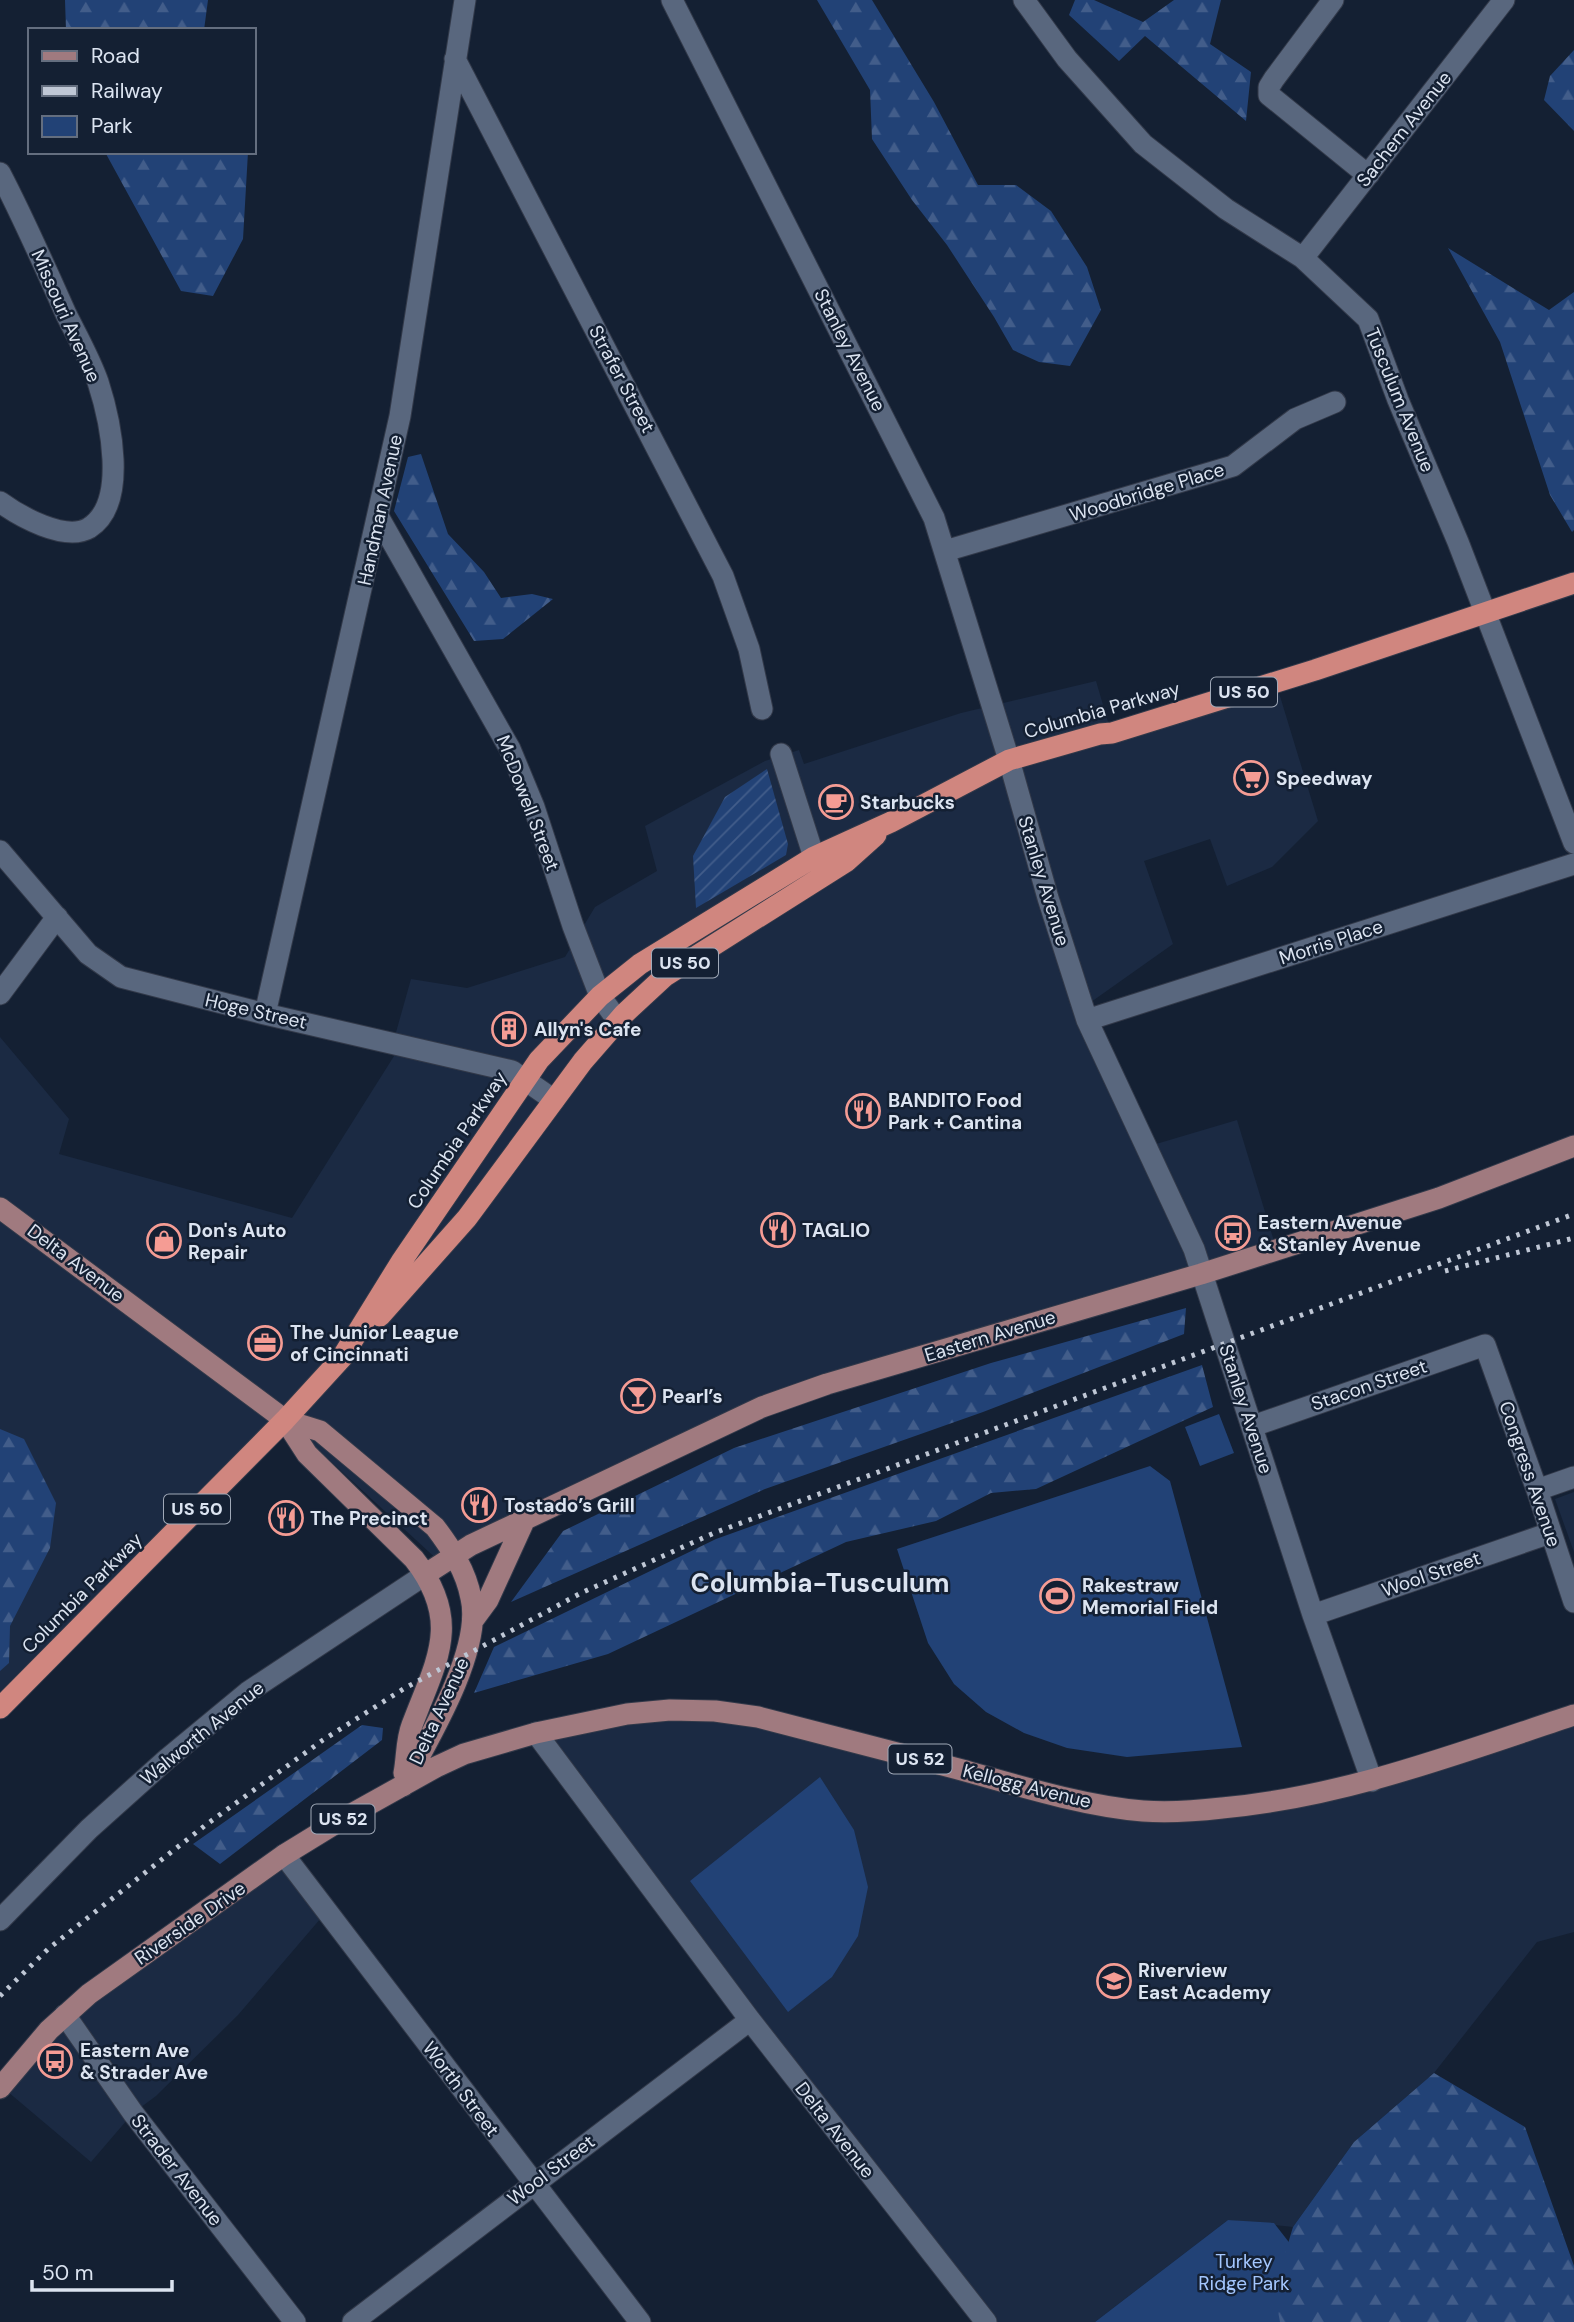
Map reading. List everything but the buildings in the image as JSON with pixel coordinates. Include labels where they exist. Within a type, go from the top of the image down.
[{"type":"highway","name":"Columbia Parkway","points":[[341,1359],[401,1262],[539,1060],[600,996],[640,964],[814,857],[891,822],[1009,760],[1112,733],[1202,705],[1574,583]]},
{"type":"highway","name":"Columbia Parkway","points":[[0,1708],[285,1420],[341,1359],[467,1218],[583,1061],[618,1021],[665,976],[847,861],[891,822]]},
{"type":"highway","points":[[446,1241],[475,1166],[528,1094],[526,1079]]},
{"type":"main road","name":"Eastern Avenue","points":[[426,1574],[454,1554],[762,1407],[827,1384],[1201,1274],[1439,1198],[1574,1146]]},
{"type":"main road","name":"Delta Avenue","points":[[0,1208],[285,1420],[320,1431],[435,1527],[454,1554],[472,1599],[474,1619],[471,1637],[460,1671],[435,1727],[403,1786]]},
{"type":"main road","name":"Delta Avenue","points":[[285,1420],[307,1454],[375,1518],[426,1574],[439,1601],[440,1644],[432,1678],[411,1727],[403,1786]]},
{"type":"main road","points":[[474,1619],[488,1600],[525,1519]]},
{"type":"main road","name":"Kellogg Avenue","points":[[403,1786],[464,1755],[537,1733],[627,1714],[670,1710],[715,1711],[758,1717],[1025,1787],[1143,1811],[1197,1811],[1304,1797],[1372,1781],[1574,1715]]},
{"type":"main road","name":"Riverside Drive","points":[[0,2088],[48,2031],[89,1994],[284,1855],[403,1786]]},
{"type":"street","name":"Handman Avenue","points":[[265,1014],[400,416],[464,0]]},
{"type":"street","name":"Stanley Avenue","points":[[673,0],[934,518],[1087,1020],[1195,1249],[1313,1615],[1372,1781]]},
{"type":"street","name":"Tusculum Avenue","points":[[1024,0],[1067,59],[1143,144],[1226,209],[1303,258],[1368,319],[1574,843]]},
{"type":"street","points":[[1333,0],[1274,79],[1269,87],[1269,95],[1369,174]]},
{"type":"street","name":"Sachem Avenue","points":[[1303,258],[1504,0]]},
{"type":"street","name":"Strafer Street","points":[[455,59],[723,576],[749,649],[762,709]]},
{"type":"street","name":"Missouri Avenue","points":[[0,173],[97,380],[111,434],[113,460],[112,485],[107,508],[99,520],[86,530],[56,530],[30,520],[0,502]]},
{"type":"street","name":"Woodbridge Place","points":[[945,551],[1233,466],[1295,419],[1335,402]]},
{"type":"street","name":"McDowell Street","points":[[379,518],[510,748],[534,807],[573,926],[600,996],[618,1021]]},
{"type":"street","points":[[780,754],[814,857]]},
{"type":"street","name":"Hoge Street","points":[[0,851],[88,954],[121,977],[265,1014],[512,1071],[554,1100]]},
{"type":"street","name":"Morris Place","points":[[1087,1020],[1574,864]]},
{"type":"street","points":[[0,994],[57,916]]},
{"type":"street","name":"Stacon Street","points":[[1253,1426],[1485,1345]]},
{"type":"street","name":"Congress Avenue","points":[[1485,1345],[1574,1602]]},
{"type":"street","points":[[1537,1490],[1574,1477]]},
{"type":"street","name":"Wool Street","points":[[1313,1615],[1550,1533]]},
{"type":"street","name":"Walworth Avenue","points":[[0,1920],[89,1829],[167,1759],[248,1692],[426,1574]]},
{"type":"street","name":"Delta Avenue","points":[[537,1733],[750,2020],[986,2322]]},
{"type":"street","name":"Worth Street","points":[[284,1855],[640,2322]]},
{"type":"street","name":"Strader Avenue","points":[[65,2015],[133,2113],[295,2322]]},
{"type":"street","name":"Wool Street","points":[[353,2322],[750,2020]]},
{"type":"shaded area","points":[[1096,681],[1111,732],[1276,683],[1318,821],[1272,867],[1227,886],[1210,839],[1144,861],[1173,944],[1084,1007],[1146,1147],[1237,1120],[1277,1251],[758,1409],[442,1564],[285,1419],[0,1708],[0,1037],[69,1119],[59,1154],[292,1218],[401,1045],[393,1043],[411,979],[467,988],[565,957],[595,907],[657,871],[645,826],[765,761],[799,750],[804,764],[961,713]]},
{"type":"shaded area","points":[[1574,1492],[1574,1552],[1555,1499]]},
{"type":"shaded area","name":"Riverview East Academy","points":[[715,1711],[1101,1804],[1251,1806],[1574,1715],[1574,1932],[1537,1942],[1434,2073],[1354,2142],[1293,2227],[1228,2220],[1095,2322],[986,2322],[536,1733]]},
{"type":"shaded area","points":[[284,1855],[327,1911],[238,2015],[156,2096],[133,2113],[91,2162],[1,2086],[49,2030]]},
{"type":"green space","points":[[65,0],[208,0],[204,28],[66,28]]},
{"type":"green space","points":[[817,0],[872,0],[934,102],[978,185],[1016,185],[1051,211],[1087,267],[1101,310],[1070,366],[1039,362],[1013,350],[947,245],[912,200],[872,139],[870,90]]},
{"type":"green space","points":[[1075,0],[1094,0],[1143,22],[1174,0],[1221,0],[1210,44],[1251,72],[1246,121],[1145,36],[1119,61],[1069,15]]},
{"type":"green space","points":[[1574,50],[1574,131],[1544,100],[1550,76]]},
{"type":"green space","points":[[106,154],[248,154],[243,239],[213,296],[181,291]]},
{"type":"green space","points":[[1448,248],[1549,310],[1574,292],[1572,532],[1550,495],[1500,342]]},
{"type":"green space","points":[[421,454],[448,534],[484,572],[501,598],[532,594],[553,599],[503,639],[474,641],[394,511],[408,457]]},
{"type":"green space","points":[[767,769],[788,844],[786,855],[696,908],[693,856],[725,797]]},
{"type":"green space","points":[[1186,1308],[1184,1334],[983,1412],[765,1489],[511,1602],[563,1531],[734,1448],[991,1363]]},
{"type":"green space","points":[[1202,1365],[1213,1407],[1036,1489],[991,1493],[936,1521],[846,1542],[608,1654],[474,1693],[494,1647],[716,1539]]},
{"type":"green space","points":[[1219,1414],[1234,1453],[1200,1466],[1185,1427]]},
{"type":"green space","points":[[0,1429],[24,1439],[56,1503],[50,1548],[10,1626],[9,1663],[0,1671]]},
{"type":"green space","name":"Rakestraw Memorial Field","points":[[1150,1466],[1170,1481],[1242,1747],[1127,1757],[1067,1748],[1024,1733],[986,1712],[954,1684],[928,1643],[897,1549]]},
{"type":"green space","points":[[362,1725],[383,1728],[382,1740],[220,1864],[193,1844]]},
{"type":"green space","points":[[820,1777],[854,1830],[868,1887],[858,1936],[832,1977],[788,2012],[690,1881]]},
{"type":"green space","points":[[1434,2073],[1525,2127],[1574,2266],[1574,2322],[1280,2322],[1274,2290],[1293,2227],[1354,2142]]},
{"type":"green space","name":"Turkey Ridge Park","points":[[1228,2220],[1274,2223],[1351,2322],[1095,2322]]},
{"type":"railway","points":[[0,1996],[48,1949],[207,1824],[323,1740],[405,1688],[581,1593],[714,1533],[1574,1214]]},
{"type":"railway","points":[[1445,1271],[1574,1238]]},
{"type":"place","name":"Speedway","points":[[1251,778]]},
{"type":"place","name":"Starbucks","points":[[836,802]]},
{"type":"place","name":"Allyn's Cafe","points":[[509,1029]]},
{"type":"place","name":"BANDITO Food Park + Cantina","points":[[863,1111]]},
{"type":"place","name":"TAGLIO","points":[[778,1230]]},
{"type":"place","name":"Eastern Avenue & Stanley Avenue","points":[[1233,1233]]},
{"type":"place","name":"Don's Auto Repair","points":[[164,1241]]},
{"type":"place","name":"The Junior League of Cincinnati","points":[[265,1343]]},
{"type":"place","name":"Pearl’s","points":[[638,1396]]},
{"type":"place","name":"Tostado’s Grill","points":[[479,1505]]},
{"type":"place","name":"The Precinct","points":[[286,1518]]},
{"type":"place","name":"Rakestraw Memorial Field","points":[[1057,1596]]},
{"type":"place","name":"Riverview East Academy","points":[[1114,1981]]},
{"type":"place","name":"Eastern Ave & Strader Ave","points":[[55,2061]]},
{"type":"district","name":"Columbia-Tusculum","points":[[820,1583]]}]
